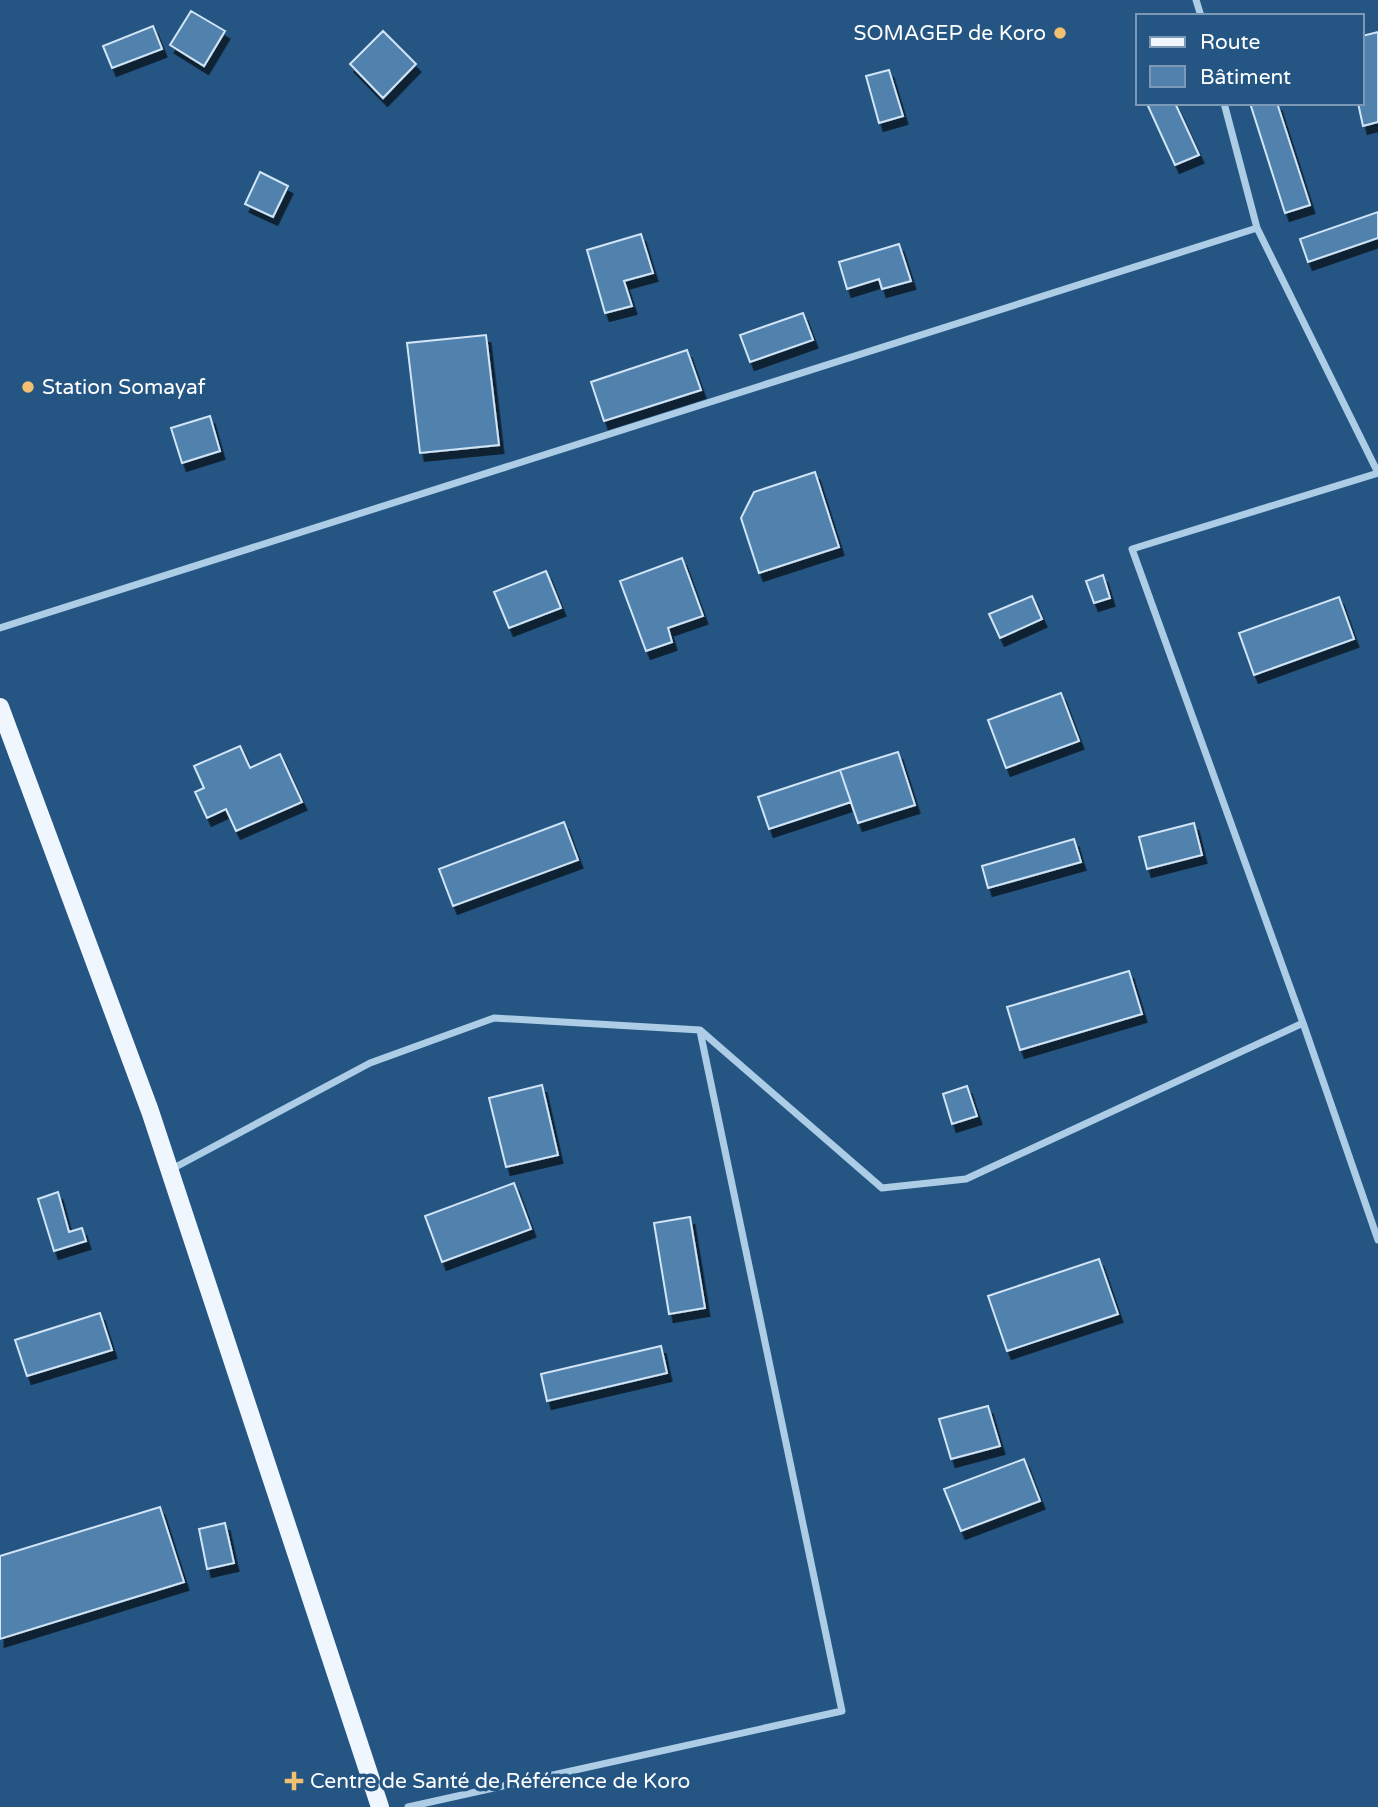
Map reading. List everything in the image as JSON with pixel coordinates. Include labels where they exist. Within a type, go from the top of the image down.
[{"type":"main road","points":[[0,707],[150,1111],[380,1807]]},
{"type":"street","points":[[1225,105],[1257,228],[1378,473],[1132,549],[1303,1023],[1378,1240]]},
{"type":"street","points":[[0,628],[1257,228]]},
{"type":"street","points":[[169,1170],[370,1063],[494,1018],[700,1030],[882,1188],[966,1179],[1303,1023]]},
{"type":"street","points":[[408,1807],[842,1711],[700,1030]]},
{"type":"building","points":[[191,11],[225,31],[204,66],[170,45]]},
{"type":"building","points":[[153,26],[162,49],[112,68],[103,46]]},
{"type":"building","points":[[383,31],[416,64],[383,98],[350,64]]},
{"type":"building","points":[[1378,32],[1378,122],[1363,126],[1358,105],[1364,105],[1364,36]]},
{"type":"building","points":[[889,70],[903,116],[879,123],[866,76]]},
{"type":"building","points":[[1176,105],[1199,155],[1175,165],[1148,106]]},
{"type":"building","points":[[1251,105],[1278,105],[1310,205],[1285,213]]},
{"type":"building","points":[[260,172],[288,186],[273,217],[245,204]]},
{"type":"building","points":[[1378,212],[1378,238],[1308,262],[1300,239]]},
{"type":"building","points":[[641,234],[653,273],[624,281],[632,306],[605,313],[587,250]]},
{"type":"building","points":[[899,244],[911,281],[882,289],[879,279],[847,289],[839,262]]},
{"type":"building","points":[[803,313],[813,340],[750,362],[740,335]]},
{"type":"building","points":[[486,335],[499,445],[420,453],[407,343]]},
{"type":"building","points":[[687,350],[701,390],[604,421],[591,382]]},
{"type":"building","points":[[210,416],[220,451],[182,463],[171,428]]},
{"type":"building","points":[[815,472],[839,547],[759,573],[741,518],[754,492]]},
{"type":"building","points":[[682,558],[703,616],[668,628],[672,642],[646,651],[620,581]]},
{"type":"building","points":[[546,571],[561,608],[509,628],[494,592]]},
{"type":"building","points":[[1103,575],[1110,598],[1094,603],[1086,581]]},
{"type":"building","points":[[1032,596],[1042,619],[1000,638],[989,614]]},
{"type":"building","points":[[1339,597],[1354,639],[1254,675],[1239,633]]},
{"type":"building","points":[[1061,693],[1079,741],[1006,768],[988,720]]},
{"type":"building","points":[[240,746],[250,768],[280,754],[302,802],[236,831],[226,809],[207,818],[195,792],[204,788],[194,766]]},
{"type":"building","points":[[898,752],[915,805],[858,823],[840,770]]},
{"type":"building","points":[[840,770],[851,802],[769,829],[758,797]]},
{"type":"building","points":[[564,822],[578,860],[453,906],[439,869]]},
{"type":"building","points":[[1194,823],[1202,855],[1147,869],[1139,837]]},
{"type":"building","points":[[1074,839],[1081,862],[988,888],[982,866]]},
{"type":"building","points":[[1129,971],[1142,1014],[1020,1050],[1007,1007]]},
{"type":"building","points":[[542,1085],[558,1155],[506,1167],[489,1098]]},
{"type":"building","points":[[967,1086],[977,1116],[952,1124],[943,1094]]},
{"type":"building","points":[[514,1183],[531,1229],[442,1262],[425,1216]]},
{"type":"building","points":[[58,1192],[69,1232],[82,1228],[86,1241],[54,1251],[38,1199]]},
{"type":"building","points":[[690,1217],[705,1308],[669,1314],[654,1223]]},
{"type":"building","points":[[1099,1259],[1118,1314],[1007,1351],[988,1296]]},
{"type":"building","points":[[100,1313],[112,1350],[27,1376],[15,1340]]},
{"type":"building","points":[[661,1346],[667,1373],[547,1401],[541,1374]]},
{"type":"building","points":[[988,1406],[1000,1446],[951,1459],[939,1419]]},
{"type":"building","points":[[1024,1459],[1040,1501],[961,1531],[944,1489]]},
{"type":"building","points":[[160,1507],[184,1582],[0,1639],[0,1556]]},
{"type":"building","points":[[225,1523],[234,1563],[207,1569],[199,1529]]},
{"type":"place","name":"SOMAGEP de Koro","points":[[1060,33]]},
{"type":"place","name":"Station Somayaf","points":[[28,387]]},
{"type":"place","name":"Centre de Santé de Référence de Koro","points":[[294,1781]]}]
